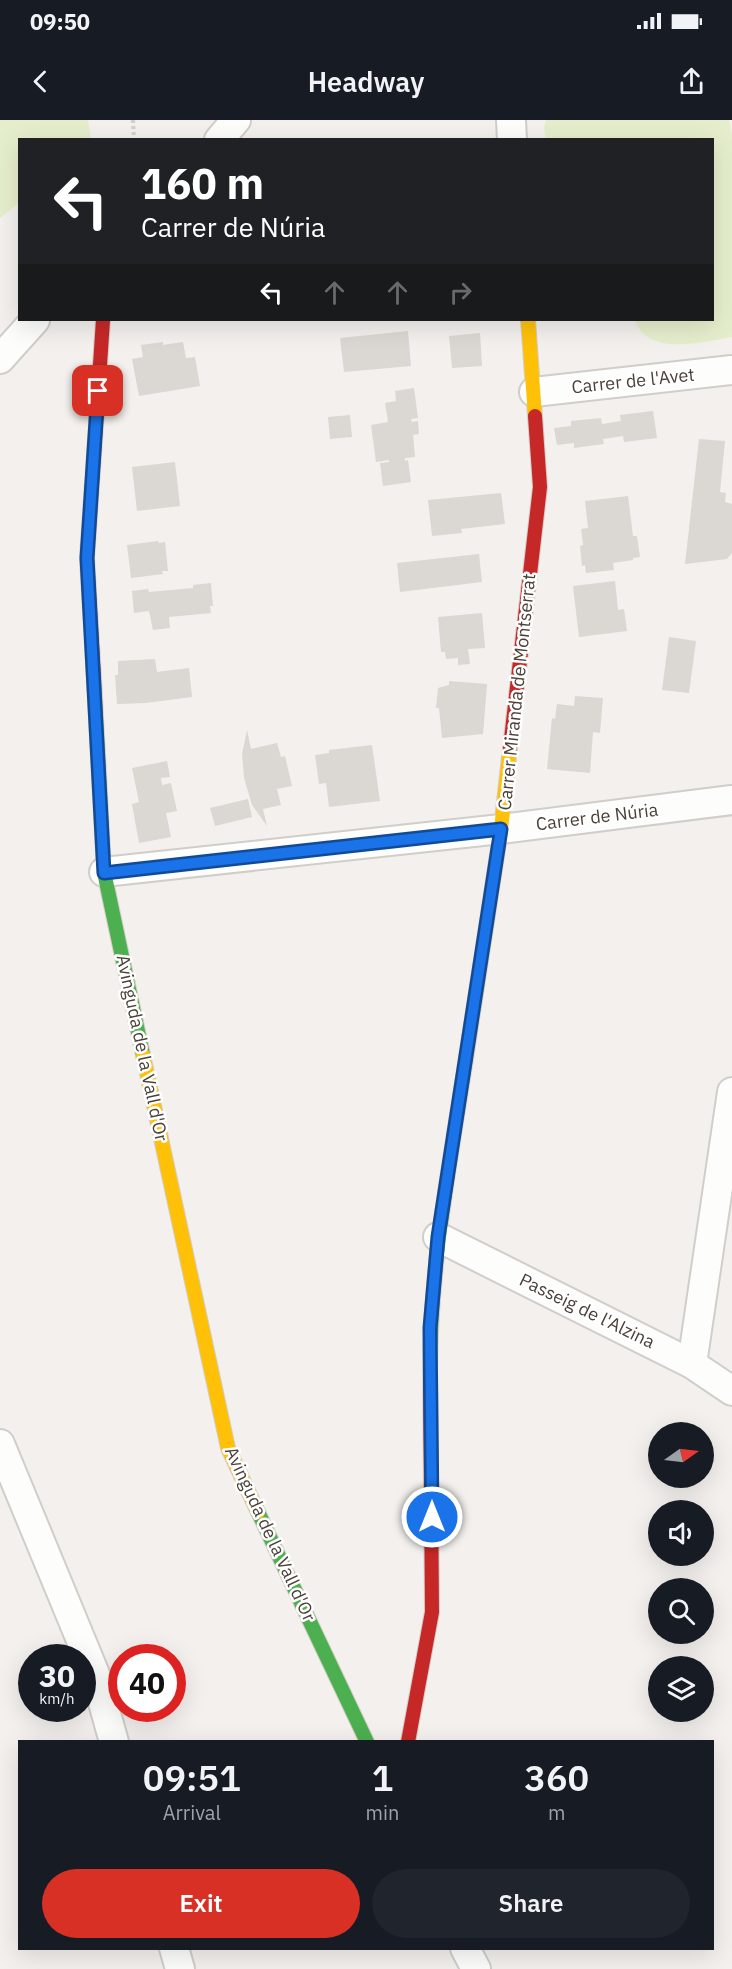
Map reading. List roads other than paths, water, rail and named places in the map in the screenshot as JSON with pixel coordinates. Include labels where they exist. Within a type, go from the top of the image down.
[{"type":"street","points":[[221,138],[236,120]]},
{"type":"street","points":[[510,120],[512,138]]},
{"type":"street","points":[[0,359],[34,321]]},
{"type":"street","name":"Avinguda de la Vall d'Or","points":[[103,321],[87,558],[104,873],[228,1448],[366,1740]]},
{"type":"street","name":"Carrer Miranda de Montserrat","points":[[408,1740],[432,1612],[430,1328],[438,1237],[501,829],[540,487],[528,321]]},
{"type":"street","name":"Carrer de l'Avet","points":[[534,392],[732,370]]},
{"type":"street","name":"Carrer de Núria","points":[[104,873],[732,801]]},
{"type":"street","points":[[692,1364],[732,1092]]},
{"type":"street","name":"Passeig de l'Alzina","points":[[438,1237],[692,1364],[732,1391]]},
{"type":"street","points":[[0,1444],[95,1674],[113,1740]]},
{"type":"street","points":[[175,1950],[180,1969]]},
{"type":"street","points":[[466,1950],[476,1969]]}]
